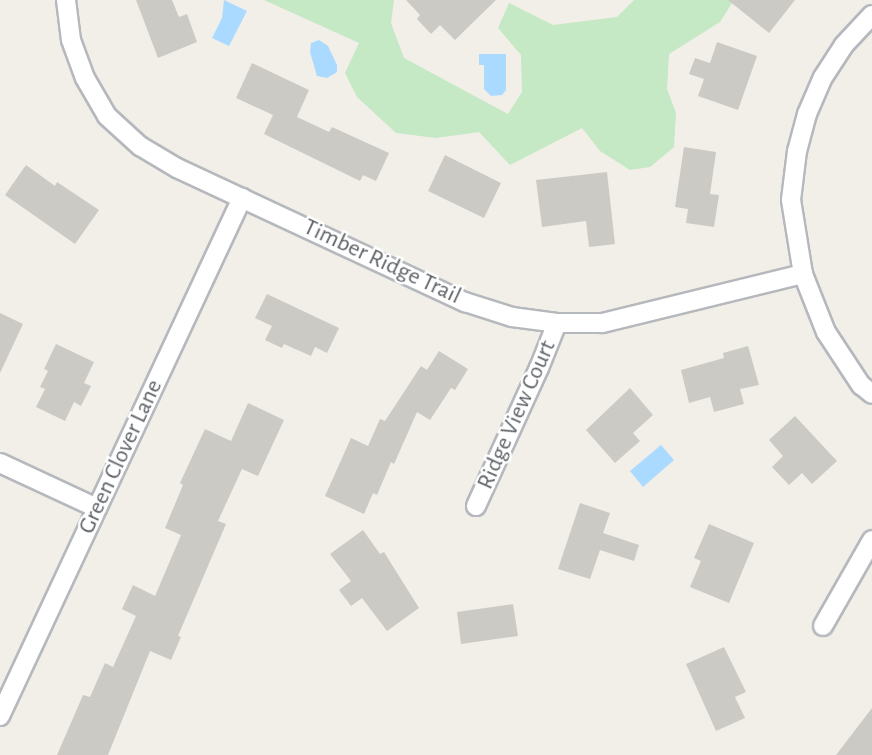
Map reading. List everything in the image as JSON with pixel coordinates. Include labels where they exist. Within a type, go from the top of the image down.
[{"type":"street","name":"Timber Ridge Trail","points":[[66,0],[71,40],[85,79],[107,116],[140,146],[177,168],[465,302],[512,317],[556,323],[602,323],[803,274]]},
{"type":"street","points":[[872,15],[844,46],[823,77],[807,114],[797,151],[791,200],[803,274],[826,332],[861,385],[872,394]]},
{"type":"street","name":"Green Clover Lane","points":[[0,716],[242,198]]},
{"type":"street","name":"Ridge View Court","points":[[476,506],[540,368],[556,323]]},
{"type":"street","points":[[0,463],[97,508]]},
{"type":"street","points":[[823,626],[872,540]]},
{"type":"green space","points":[[264,0],[394,0],[391,23],[404,58],[508,114],[522,92],[521,55],[498,28],[509,3],[553,25],[617,17],[634,0],[734,0],[720,22],[669,54],[667,89],[676,113],[674,147],[650,167],[630,170],[600,151],[582,128],[510,165],[479,132],[436,138],[396,133],[357,97],[345,73],[359,43]]},
{"type":"water","points":[[224,0],[247,11],[229,46],[212,38],[222,18]]},
{"type":"water","points":[[319,40],[328,46],[337,65],[337,72],[327,78],[317,76],[310,52],[311,43]]},
{"type":"water","points":[[479,54],[506,54],[506,90],[502,95],[491,96],[484,89],[484,65],[479,65]]},
{"type":"water","points":[[661,445],[674,460],[643,487],[630,471]]},
{"type":"building","points":[[136,0],[172,0],[179,17],[187,14],[197,42],[158,58]]},
{"type":"building","points":[[406,0],[496,0],[455,40],[440,25],[431,34],[417,19],[420,15]]},
{"type":"building","points":[[728,0],[795,0],[769,33]]},
{"type":"building","points":[[717,42],[757,56],[738,110],[698,96],[704,79],[689,74],[695,58],[710,63]]},
{"type":"building","points":[[252,63],[309,90],[297,117],[329,132],[332,127],[389,153],[376,181],[363,175],[360,181],[264,134],[273,115],[236,98]]},
{"type":"building","points":[[684,147],[716,152],[710,194],[719,195],[714,227],[686,223],[688,209],[675,207]]},
{"type":"building","points":[[445,155],[501,183],[484,218],[428,191]]},
{"type":"building","points":[[26,165],[55,186],[57,182],[99,210],[75,244],[5,195]]},
{"type":"building","points":[[607,172],[615,244],[589,247],[586,221],[542,227],[536,180]]},
{"type":"building","points":[[267,294],[339,328],[327,353],[315,347],[311,356],[284,344],[282,348],[265,340],[272,326],[255,318]]},
{"type":"building","points":[[0,313],[23,324],[0,373]]},
{"type":"building","points":[[56,344],[94,362],[84,383],[91,386],[81,406],[74,402],[65,421],[36,407],[45,389],[40,387],[48,371],[44,369]]},
{"type":"building","points":[[748,346],[759,385],[740,389],[744,404],[714,412],[710,397],[689,403],[681,370],[724,358],[723,353]]},
{"type":"building","points":[[439,351],[468,369],[455,390],[451,388],[430,420],[417,412],[394,464],[391,462],[377,495],[373,493],[364,514],[325,496],[351,438],[368,446],[380,419],[385,421],[421,366],[427,370]]},
{"type":"building","points":[[630,388],[653,415],[633,433],[640,441],[615,463],[586,430]]},
{"type":"building","points":[[248,403],[284,420],[258,476],[242,469],[218,521],[226,524],[178,636],[181,637],[171,660],[150,651],[108,755],[57,755],[83,695],[90,697],[105,663],[113,667],[136,616],[122,609],[133,585],[155,596],[181,535],[165,528],[183,485],[180,483],[205,429],[231,441]]},
{"type":"building","points":[[795,416],[837,461],[812,484],[802,473],[789,485],[772,467],[783,456],[769,440]]},
{"type":"building","points":[[580,503],[610,513],[603,533],[639,545],[634,561],[600,550],[590,579],[558,569]]},
{"type":"building","points":[[709,524],[754,543],[729,603],[690,587],[701,561],[694,558]]},
{"type":"building","points":[[363,530],[380,554],[384,552],[419,608],[387,631],[362,598],[351,606],[339,590],[351,581],[330,554]]},
{"type":"building","points":[[513,604],[518,636],[461,644],[457,612]]},
{"type":"building","points":[[724,647],[746,692],[735,697],[745,718],[716,731],[686,664]]},
{"type":"building","points":[[872,708],[872,755],[836,755]]}]
